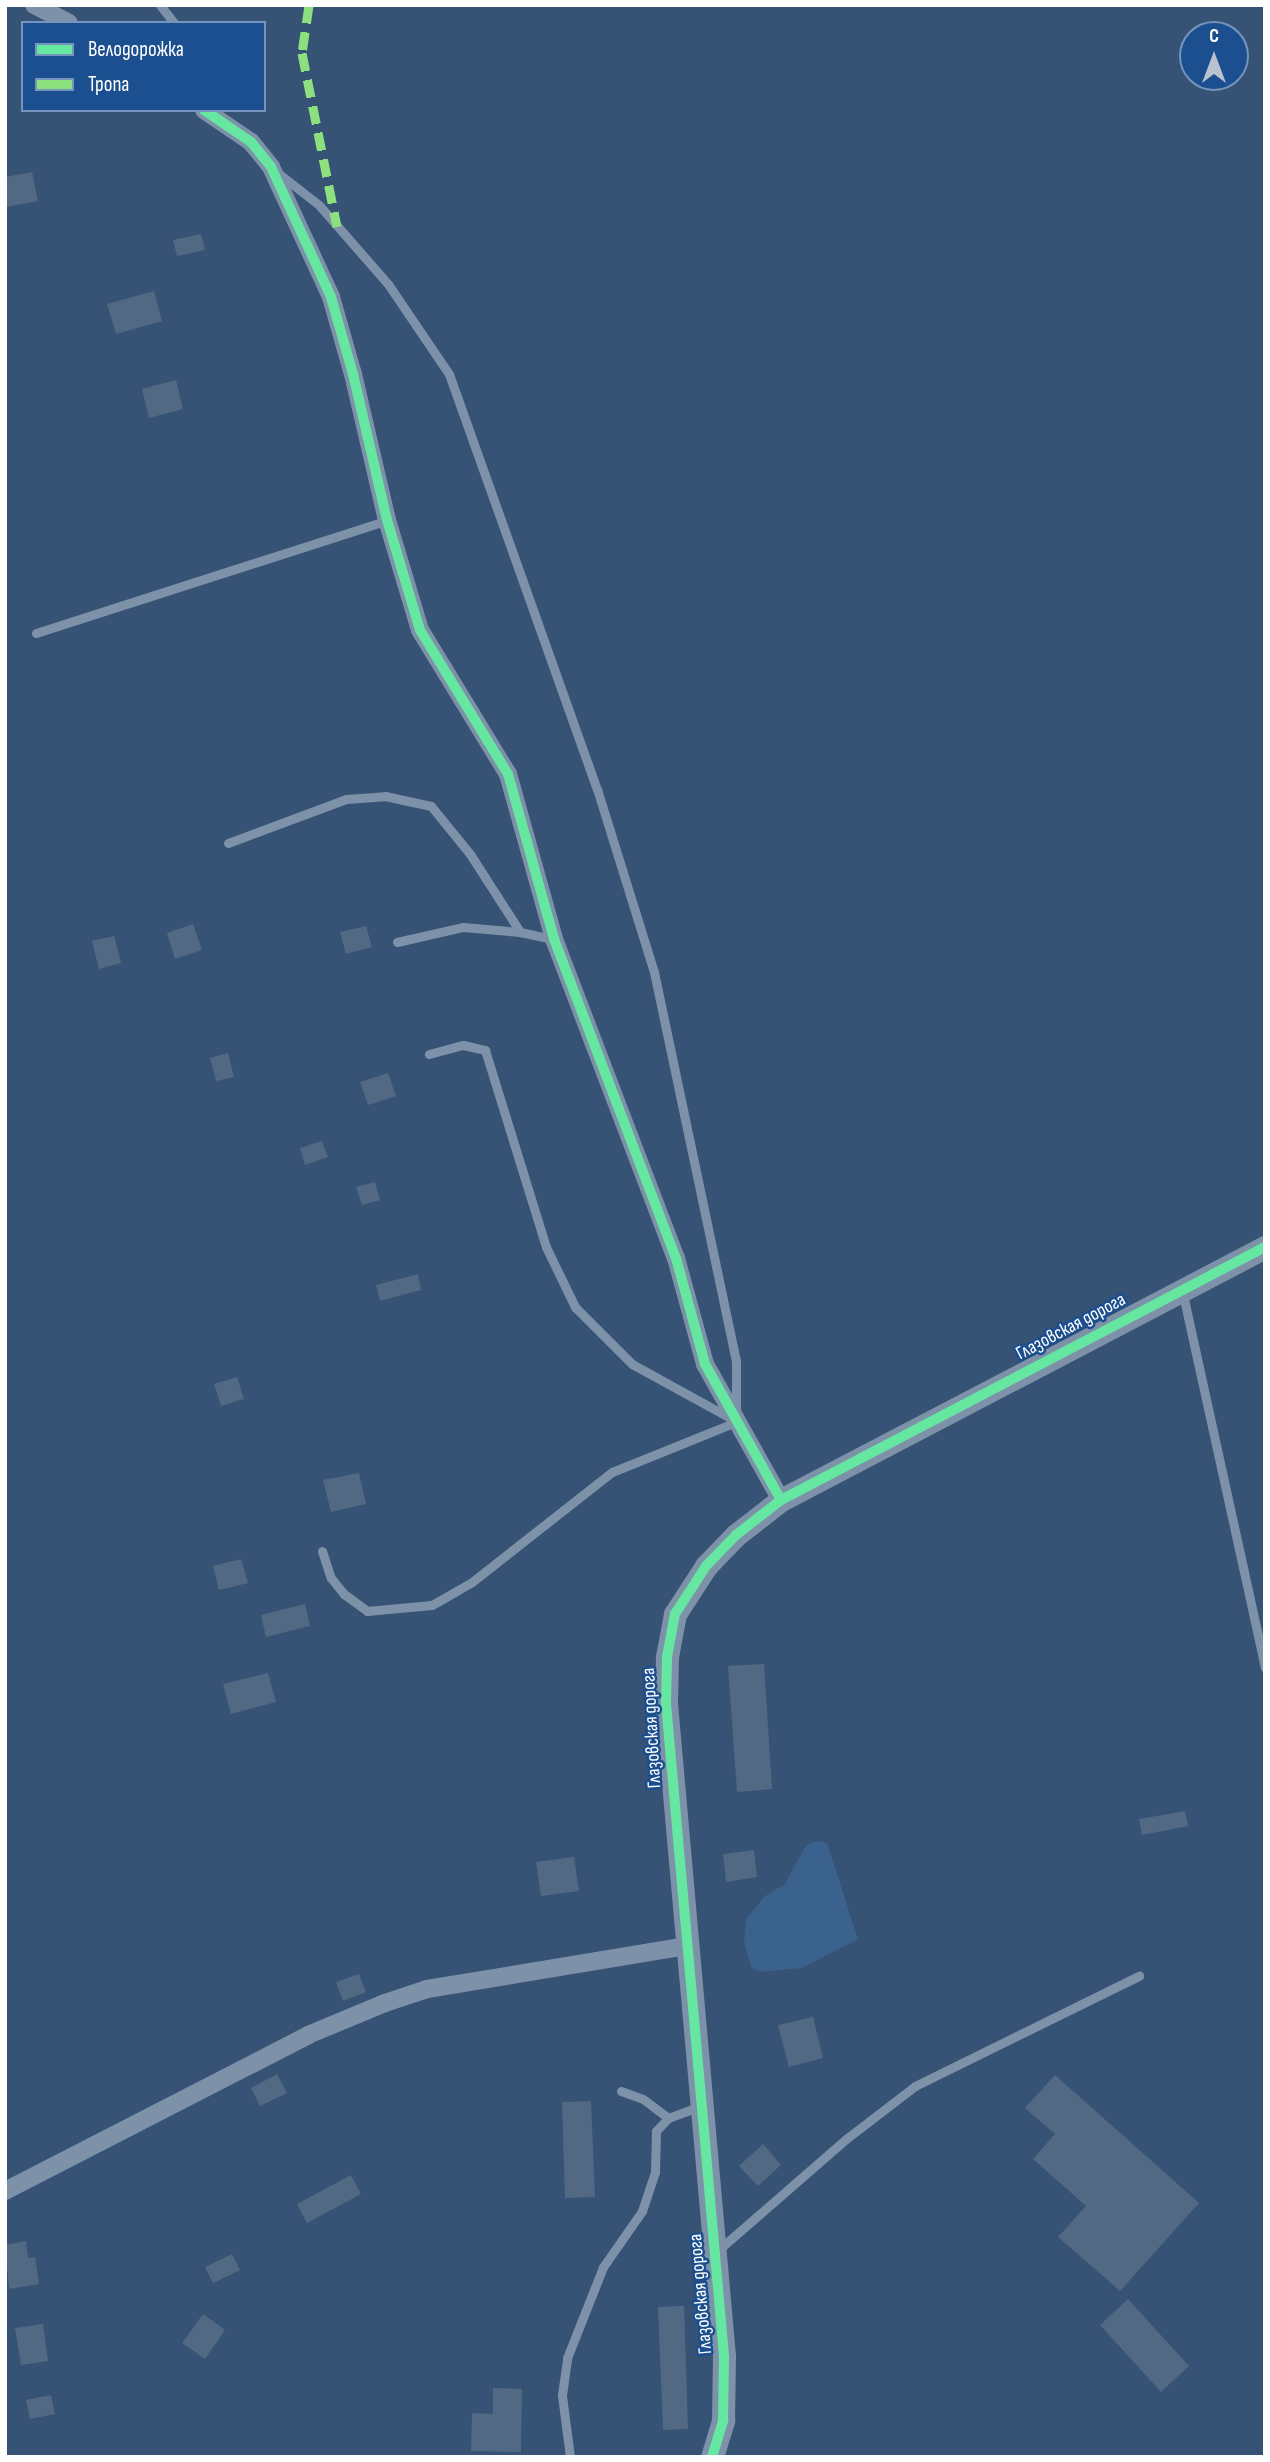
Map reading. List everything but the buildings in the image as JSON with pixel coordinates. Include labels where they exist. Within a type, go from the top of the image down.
[{"type":"street","points":[[34,5],[65,21]]},
{"type":"street","points":[[207,112],[251,142],[271,167],[331,297],[354,373],[387,520],[420,630],[508,774],[554,939],[676,1258],[705,1364],[781,1500]]},
{"type":"street","name":"Глазовская дорога","points":[[712,2457],[723,2420],[724,2356],[666,1703],[667,1657],[675,1614],[713,1558],[781,1500],[1265,1247]]},
{"type":"street","points":[[5,2191],[308,2035],[385,2003],[427,1989],[687,1946]]},
{"type":"lane","points":[[160,5],[172,21]]},
{"type":"lane","points":[[225,112],[233,129]]},
{"type":"lane","points":[[271,167],[319,205],[388,284],[449,374],[597,789],[654,972],[736,1360],[736,1422]]},
{"type":"lane","points":[[36,633],[387,520]]},
{"type":"lane","points":[[228,843],[346,799],[385,796],[431,806],[470,854],[520,932]]},
{"type":"lane","points":[[397,942],[463,927],[520,932],[554,939]]},
{"type":"lane","points":[[429,1054],[463,1045],[485,1050],[546,1247],[575,1307],[632,1364],[736,1422]]},
{"type":"lane","points":[[1181,1289],[1265,1668]]},
{"type":"lane","points":[[322,1551],[337,1586],[367,1611],[432,1605],[472,1582],[612,1472],[736,1422]]},
{"type":"lane","points":[[715,2253],[905,2092],[1139,1976]]},
{"type":"lane","points":[[621,2091],[643,2099],[668,2118]]},
{"type":"lane","points":[[570,2457],[562,2395],[567,2358],[603,2267],[642,2211],[655,2172],[656,2131],[668,2118],[702,2106]]},
{"type":"water","points":[[818,1841],[827,1843],[858,1939],[802,1968],[760,1972],[751,1967],[744,1941],[746,1919],[765,1896],[785,1884],[806,1845]]},
{"type":"marked path","points":[[309,5],[302,53],[337,226]]},
{"type":"cycle path","points":[[207,112],[251,142],[271,167],[331,297],[353,374],[387,520],[420,630],[508,774],[554,939],[676,1258],[705,1364],[781,1500]]},
{"type":"cycle path","points":[[712,2457],[723,2420],[724,2356],[666,1703],[667,1657],[675,1614],[706,1566],[736,1535],[781,1500],[1265,1247]]}]
